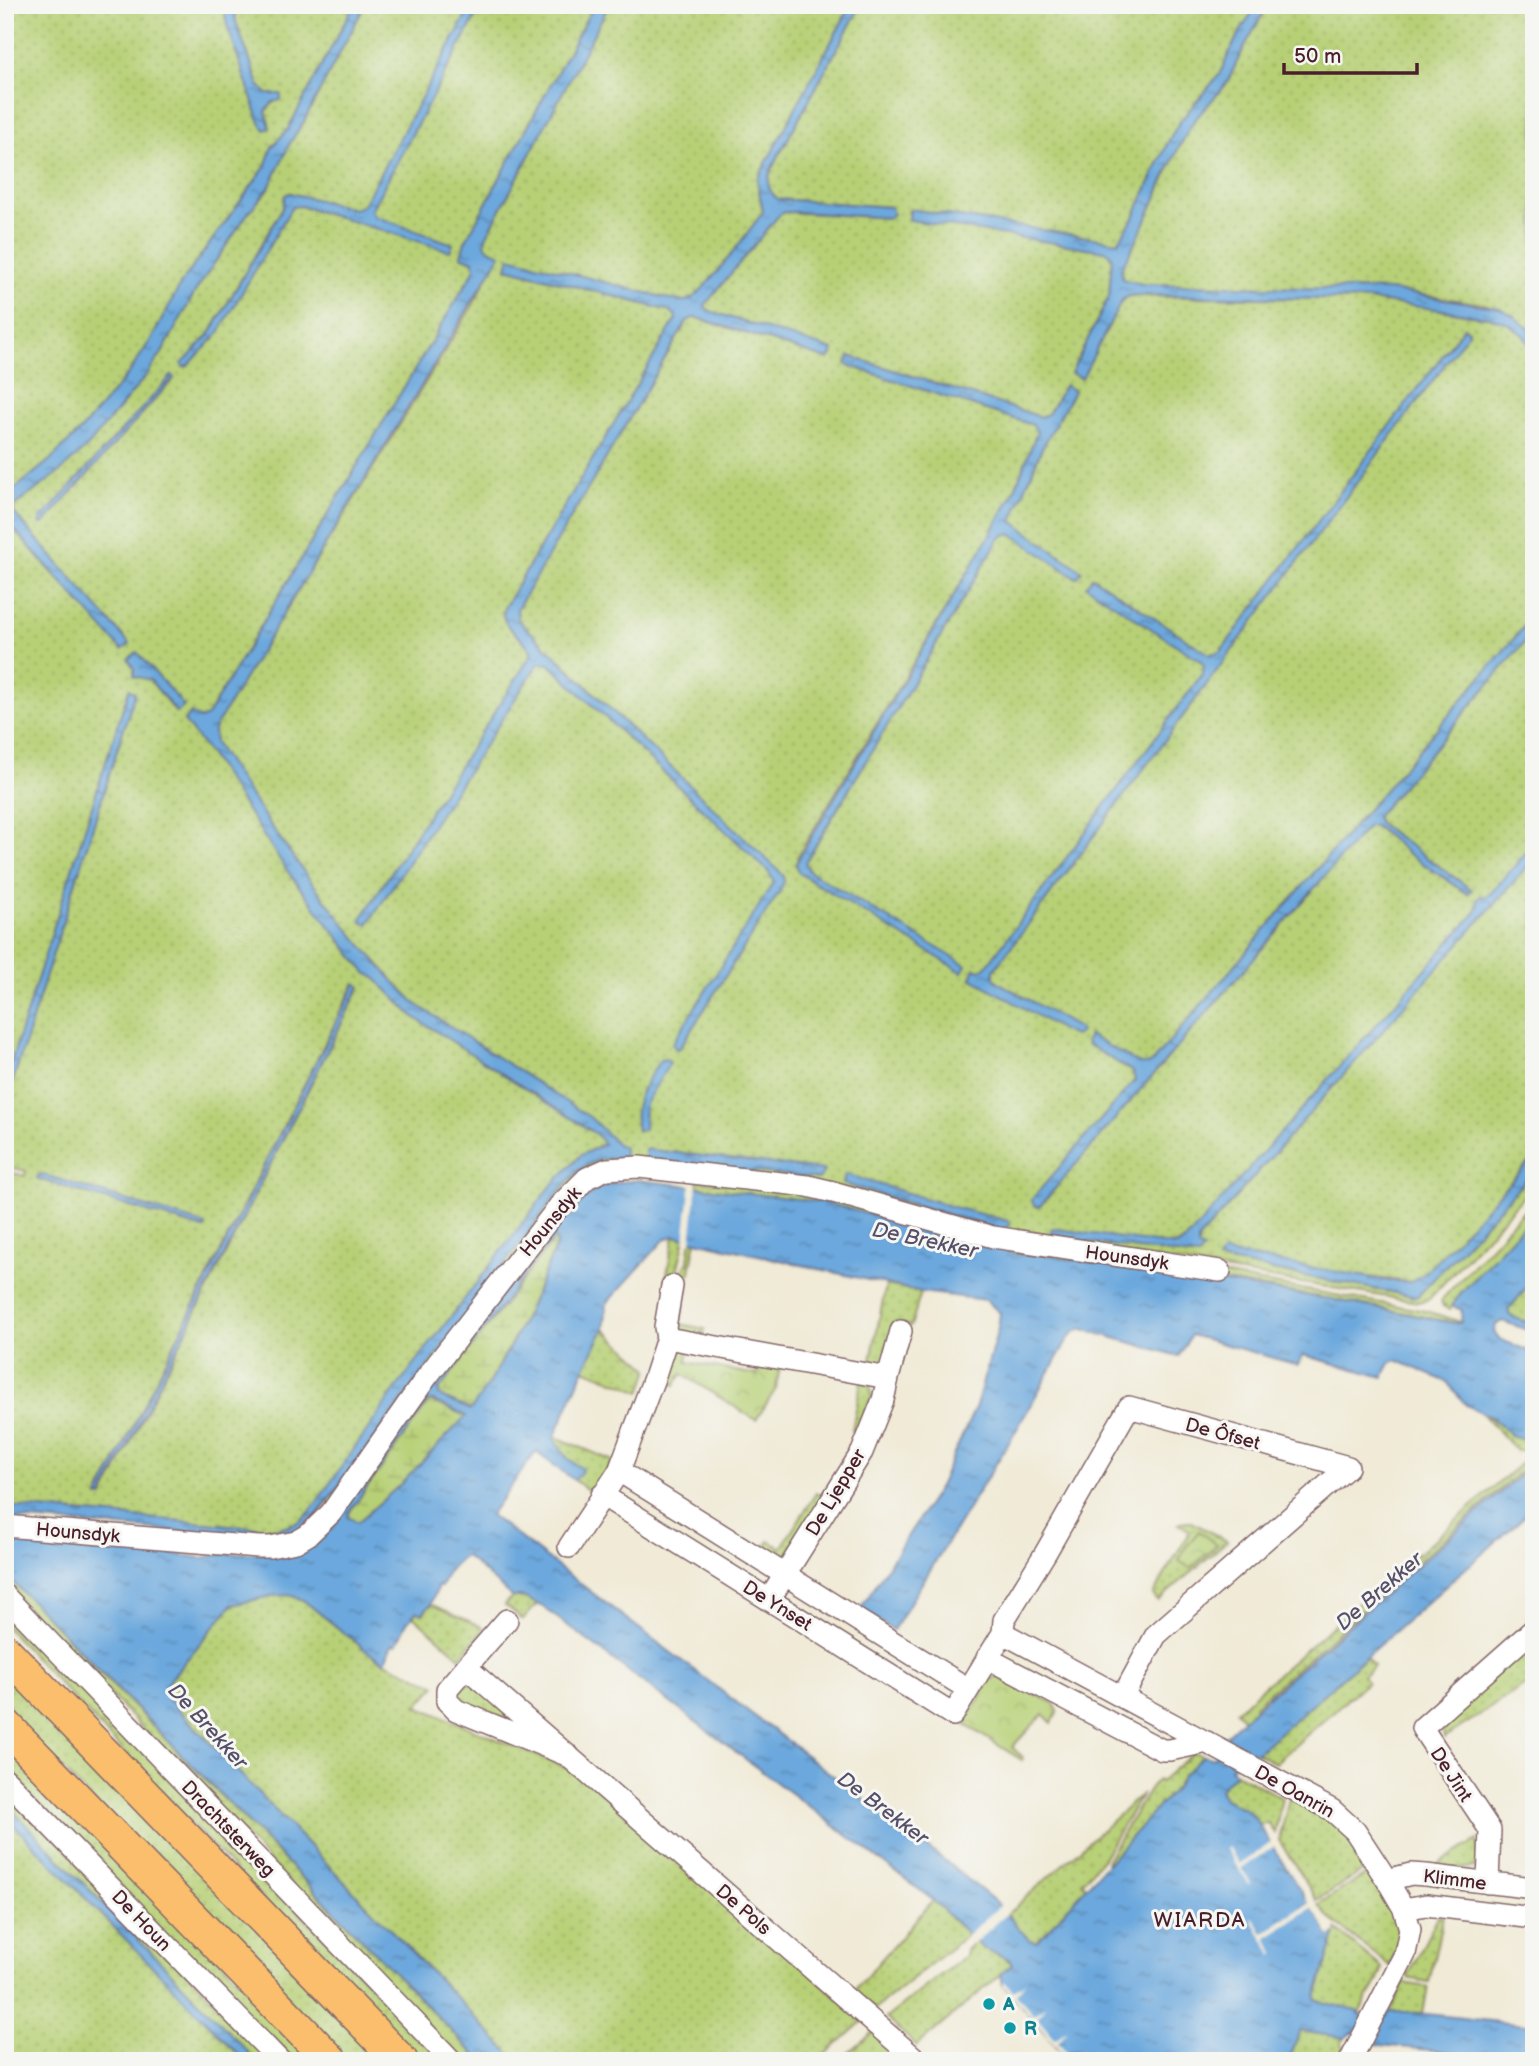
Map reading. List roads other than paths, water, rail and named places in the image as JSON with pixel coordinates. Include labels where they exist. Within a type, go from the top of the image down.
[{"type":"main road","name":"Drachtsterweg","points":[[5,1651],[401,2061]]},
{"type":"main road","points":[[5,1725],[331,2061]]},
{"type":"street","name":"Hounsdyk","points":[[5,1526],[270,1547],[296,1542],[308,1535],[331,1513],[426,1378],[560,1205],[587,1178],[607,1169],[639,1167],[808,1186],[993,1237],[1220,1271]]},
{"type":"street","points":[[569,1547],[619,1471],[667,1338],[665,1327],[672,1286]]},
{"type":"street","name":"De Ljepper","points":[[769,1600],[862,1452],[883,1401],[901,1331]]},
{"type":"street","points":[[667,1338],[888,1378]]},
{"type":"street","name":"De Ôfset","points":[[953,1715],[1003,1633],[1004,1620],[1129,1407],[1348,1467],[1156,1635],[1124,1696]]},
{"type":"street","name":"De Ynset","points":[[619,1471],[968,1689]]},
{"type":"street","name":"De Ynset","points":[[602,1495],[953,1715]]},
{"type":"street","name":"Drachtsterweg","points":[[5,1596],[452,2061]]},
{"type":"street","name":"De Pols","points":[[507,1620],[447,1689],[445,1695],[451,1707],[569,1756]]},
{"type":"street","name":"De Jint","points":[[1488,1883],[1490,1830],[1422,1728],[1534,1629]]},
{"type":"street","name":"De Oanrin","points":[[1003,1633],[1332,1810],[1355,1831],[1404,1909],[1408,1920],[1409,1941],[1405,1954],[1350,2061]]},
{"type":"street","points":[[987,1658],[1162,1750],[1217,1747]]},
{"type":"street","name":"De Pols","points":[[466,1667],[918,2061]]},
{"type":"street","name":"De Houn","points":[[5,1779],[279,2061]]},
{"type":"street","name":"Klimme","points":[[1387,1880],[1411,1874],[1529,1888],[1527,1917],[1426,1905],[1404,1909]]},
{"type":"water","points":[[227,5],[238,5],[236,22],[259,85],[267,94],[281,94],[281,100],[273,102],[266,111],[270,128],[265,130],[260,123],[227,25]]},
{"type":"water","points":[[354,5],[365,5],[290,143],[269,188],[248,213],[195,292],[162,353],[89,445],[61,471],[13,507],[14,513],[130,644],[122,650],[5,519],[5,497],[82,429],[129,373],[152,338],[182,282],[265,167],[272,147],[288,129]]},
{"type":"water","points":[[472,5],[482,5],[371,210],[374,216],[453,244],[450,251],[302,206],[292,207],[218,334],[188,366],[183,367],[182,364],[210,334],[283,207],[285,195],[290,193],[354,209],[363,205]]},
{"type":"water","points":[[594,5],[609,5],[486,237],[485,244],[489,249],[501,254],[214,729],[215,743],[261,812],[309,879],[387,974],[416,1004],[591,1118],[624,1148],[624,1157],[600,1160],[584,1167],[555,1197],[311,1523],[292,1534],[262,1538],[5,1518],[5,1506],[276,1529],[299,1522],[309,1513],[400,1383],[551,1186],[581,1155],[604,1144],[596,1134],[414,1017],[374,977],[366,973],[288,872],[208,752],[184,721],[191,713],[200,719],[207,716],[475,269],[473,261],[461,256],[465,242]]},
{"type":"water","points":[[851,5],[861,5],[771,170],[769,186],[778,199],[891,207],[893,214],[889,218],[785,212],[779,215],[705,305],[706,309],[713,312],[833,350],[832,355],[828,359],[695,317],[687,321],[517,609],[518,620],[783,875],[781,889],[679,1049],[676,1049],[672,1044],[774,882],[768,871],[549,664],[540,663],[536,667],[368,924],[361,922],[361,919],[532,654],[525,642],[505,622],[504,608],[676,319],[670,311],[507,268],[510,257],[673,300],[687,301],[696,295],[727,260],[763,212],[757,180]]},
{"type":"water","points":[[1257,5],[1268,5],[1227,83],[1193,122],[1178,149],[1121,269],[1122,279],[1142,284],[1389,290],[1500,308],[1534,333],[1534,352],[1523,335],[1509,324],[1486,316],[1369,300],[1137,295],[1122,300],[1082,378],[1071,373],[1109,297],[1112,259],[1110,254],[1105,251],[909,220],[910,209],[1118,242],[1133,219],[1170,138],[1181,120],[1219,75],[1237,37]]},
{"type":"water","points":[[1464,327],[1469,332],[994,970],[994,978],[998,982],[1076,1027],[1080,1030],[1079,1033],[1075,1036],[1069,1034],[971,978],[975,968],[985,968],[1203,673],[1204,665],[1199,660],[1086,586],[1092,577],[1209,654],[1220,652]]},
{"type":"water","points":[[849,356],[1041,417],[1048,414],[1065,385],[1074,391],[1041,450],[1012,521],[1082,571],[1077,578],[1011,534],[999,539],[805,863],[809,871],[966,965],[962,972],[805,877],[798,872],[796,863],[994,528],[1013,494],[1037,432],[1033,425],[853,367],[846,364]]},
{"type":"water","points":[[172,375],[174,378],[44,523],[40,524],[40,520]]},
{"type":"water","points":[[1534,615],[1534,631],[1376,817],[1380,824],[1472,890],[1468,894],[1411,856],[1375,826],[1368,826],[1040,1206],[1035,1206],[1031,1200],[1135,1080],[1133,1072],[1087,1044],[1089,1035],[1140,1064],[1149,1064],[1154,1060]]},
{"type":"water","points":[[137,652],[184,706],[177,713],[150,680],[134,676],[134,668],[128,659]]},
{"type":"water","points":[[129,689],[135,693],[5,1106],[5,1081]]},
{"type":"water","points":[[1534,844],[1534,859],[1198,1240],[1198,1247],[1204,1249],[1198,1257],[1048,1237],[1052,1228],[1176,1246],[1184,1242],[1476,912],[1477,900],[1490,894]]},
{"type":"water","points":[[356,983],[360,986],[102,1497],[98,1497]]},
{"type":"water","points":[[666,1059],[670,1063],[645,1104],[644,1130],[637,1131],[636,1110],[640,1093],[660,1060]]},
{"type":"water","points":[[645,1149],[824,1171],[819,1179],[645,1160]]},
{"type":"water","points":[[1534,1157],[1534,1171],[1417,1297],[1218,1260],[1223,1252],[1390,1281],[1411,1282],[1425,1273]]},
{"type":"water","points":[[41,1174],[206,1225],[204,1229],[38,1179]]},
{"type":"water","points":[[845,1174],[1009,1221],[1010,1226],[1001,1230],[843,1184]]},
{"type":"water","name":"De Brekker","points":[[639,1180],[823,1202],[1022,1255],[1038,1254],[1335,1300],[1454,1323],[1461,1322],[1462,1310],[1452,1306],[1460,1294],[1534,1214],[1534,1279],[1508,1310],[1510,1316],[1534,1325],[1534,1332],[1502,1321],[1496,1325],[1494,1332],[1499,1339],[1534,1353],[1534,1447],[1529,1441],[1511,1435],[1490,1416],[1466,1405],[1447,1382],[1396,1360],[1390,1363],[1383,1377],[1303,1355],[1298,1365],[1191,1335],[1179,1356],[1082,1329],[1074,1332],[1068,1339],[1013,1436],[893,1630],[860,1609],[937,1491],[976,1406],[1000,1313],[986,1300],[921,1292],[674,1236],[665,1239],[607,1303],[604,1329],[554,1438],[567,1458],[582,1469],[580,1474],[574,1480],[536,1452],[490,1515],[944,1860],[997,1903],[1029,1940],[1037,1942],[1177,1786],[1183,1775],[1203,1756],[1212,1758],[1231,1741],[1226,1736],[1253,1710],[1534,1463],[1534,1508],[1257,1753],[1249,1751],[1230,1768],[1236,1773],[1220,1789],[1224,1799],[1245,1809],[1254,1817],[1330,1936],[1336,1932],[1315,2000],[1357,2011],[1359,2015],[1385,2018],[1390,2012],[1409,2012],[1534,2026],[1534,2061],[1381,2045],[1374,2043],[1376,2036],[1351,2033],[1345,2038],[1300,2031],[1289,2061],[1112,2061],[1082,2051],[1064,2055],[1003,1985],[1001,1974],[1012,1965],[1009,1959],[982,1948],[933,1900],[543,1607],[523,1597],[512,1597],[465,1555],[448,1571],[431,1604],[422,1614],[417,1611],[407,1622],[396,1645],[392,1644],[385,1662],[368,1652],[303,1600],[289,1595],[271,1596],[232,1605],[168,1682],[170,1701],[517,2061],[481,2061],[5,1574],[5,1537],[21,1535],[141,1546],[202,1558],[224,1554],[297,1552],[562,1217],[569,1218],[584,1200],[598,1189]],"holes":[[[555,1238],[557,1243],[519,1329],[471,1410],[443,1398],[439,1395],[439,1390]],[[429,1401],[466,1416],[401,1484],[358,1522],[348,1517]]]},
{"type":"water","points":[[5,1803],[257,2061],[245,2061],[5,1816]]},
{"type":"place","name":"A","points":[[989,2004]]},
{"type":"place","name":"R","points":[[1010,2028]]},
{"type":"district","name":"WIARDA","points":[[1200,1920]]}]
